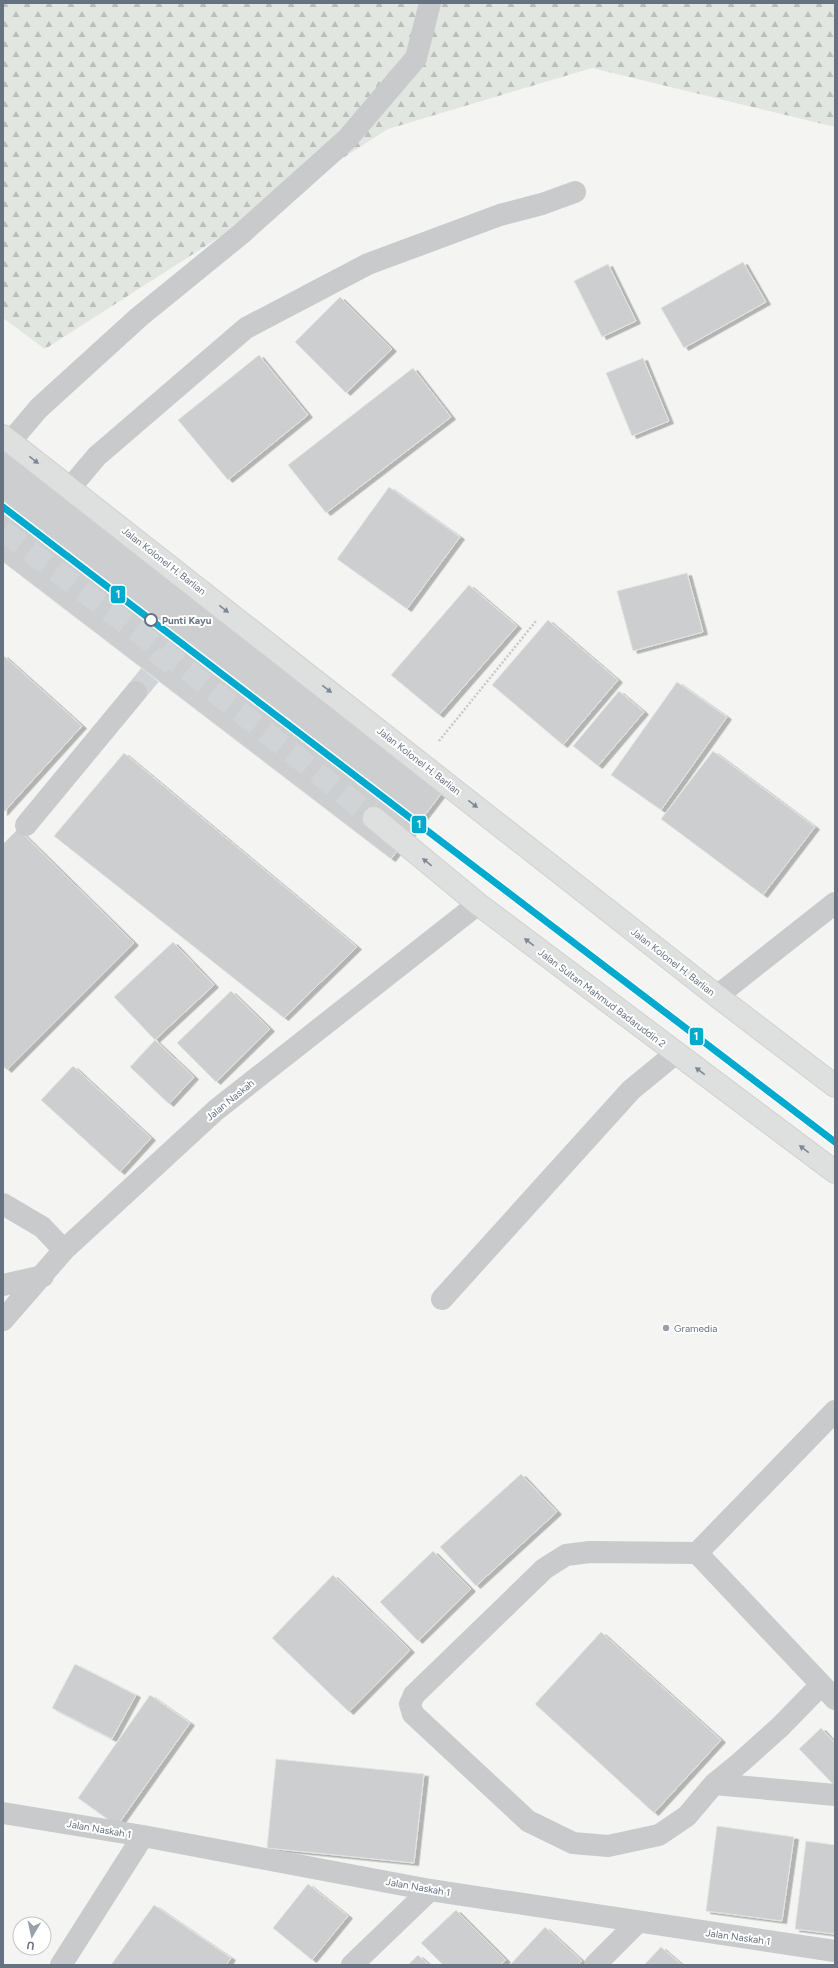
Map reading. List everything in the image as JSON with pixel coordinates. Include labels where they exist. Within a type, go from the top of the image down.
[{"type":"highway","name":"Jalan Kolonel H. Barlian","points":[[7,439],[717,996],[835,1086]]},
{"type":"highway","name":"Jalan Sultan Mahmud Badaruddin 2","points":[[374,818],[478,904],[835,1172]]},
{"type":"street","points":[[7,439],[139,317],[241,234],[347,139],[416,58],[430,3]]},
{"type":"street","points":[[70,488],[97,456],[246,328],[368,264],[500,215],[542,204],[575,192]]},
{"type":"street","points":[[26,825],[136,692]]},
{"type":"street","points":[[717,996],[835,902]]},
{"type":"street","name":"Jalan Naskah","points":[[3,1320],[43,1276],[64,1250],[216,1110],[478,904]]},
{"type":"street","points":[[442,1299],[632,1090],[676,1053]]},
{"type":"street","points":[[3,1204],[42,1227],[64,1250]]},
{"type":"street","points":[[3,1285],[43,1276]]},
{"type":"street","points":[[696,1553],[828,1693],[780,1726],[741,1762],[714,1784],[687,1816],[659,1835],[608,1846],[573,1843],[528,1821],[413,1714],[410,1704],[414,1695],[544,1569],[566,1555],[590,1552],[696,1553],[835,1412]]},
{"type":"street","points":[[714,1784],[835,1795]]},
{"type":"street","name":"Jalan Naskah 1","points":[[3,1813],[143,1836],[430,1890],[835,1951]]},
{"type":"street","points":[[61,1965],[143,1836]]},
{"type":"street","points":[[352,1965],[430,1890]]},
{"type":"street","points":[[595,1965],[638,1922]]},
{"type":"path","points":[[421,763],[536,621]]},
{"type":"green space","points":[[3,3],[835,3],[835,127],[592,68],[388,129],[45,349],[3,318]]},
{"type":"building","points":[[743,262],[766,302],[684,348],[661,308]]},
{"type":"building","points":[[608,264],[636,321],[602,337],[574,281]]},
{"type":"building","points":[[340,297],[392,349],[346,393],[295,342]]},
{"type":"building","points":[[259,355],[308,415],[228,480],[178,420]]},
{"type":"building","points":[[643,358],[669,421],[632,436],[606,373]]},
{"type":"building","points":[[413,368],[451,417],[326,513],[288,465]]},
{"type":"building","points":[[3,445],[448,785],[391,859],[3,562]]},
{"type":"building","points":[[389,487],[460,537],[407,609],[337,559]]},
{"type":"building","points":[[687,573],[703,632],[633,651],[617,591]]},
{"type":"building","points":[[469,585],[517,626],[439,715],[391,675]]},
{"type":"building","points":[[548,620],[618,680],[563,745],[492,685]]},
{"type":"building","points":[[3,655],[82,726],[3,813]]},
{"type":"building","points":[[677,682],[727,717],[661,810],[611,775]]},
{"type":"building","points":[[619,691],[644,712],[598,766],[573,746]]},
{"type":"building","points":[[713,751],[815,827],[763,895],[661,819]]},
{"type":"building","points":[[124,753],[357,947],[284,1018],[54,836]]},
{"type":"building","points":[[18,829],[134,943],[7,1070],[3,1066],[3,844]]},
{"type":"building","points":[[173,942],[214,985],[155,1040],[114,997]]},
{"type":"building","points":[[231,991],[270,1029],[216,1082],[177,1043]]},
{"type":"building","points":[[155,1040],[194,1077],[169,1104],[130,1067]]},
{"type":"building","points":[[73,1066],[151,1138],[120,1172],[41,1100]]},
{"type":"building","points":[[521,1474],[557,1512],[476,1586],[440,1547]]},
{"type":"building","points":[[433,1551],[471,1589],[418,1641],[380,1602]]},
{"type":"building","points":[[333,1575],[410,1650],[349,1712],[272,1638]]},
{"type":"building","points":[[601,1632],[721,1740],[654,1813],[535,1704]]},
{"type":"building","points":[[75,1664],[136,1695],[112,1739],[52,1708]]},
{"type":"building","points":[[150,1695],[190,1723],[117,1826],[78,1798]]},
{"type":"building","points":[[821,1728],[835,1743],[835,1786],[799,1749]]},
{"type":"building","points":[[276,1759],[424,1774],[414,1863],[267,1848]]},
{"type":"building","points":[[717,1826],[794,1837],[782,1921],[706,1911]]},
{"type":"building","points":[[806,1841],[835,1845],[835,1934],[795,1929]]},
{"type":"building","points":[[308,1884],[348,1916],[312,1960],[273,1928]]},
{"type":"building","points":[[154,1905],[231,1958],[226,1965],[111,1965]]},
{"type":"building","points":[[456,1910],[506,1960],[500,1965],[443,1965],[421,1943]]},
{"type":"building","points":[[545,1927],[582,1961],[578,1965],[510,1965]]},
{"type":"building","points":[[661,1947],[682,1965],[644,1965]]},
{"type":"building","points":[[418,1955],[429,1965],[408,1965]]},
{"type":"tunnel","points":[[3,531],[167,654],[374,818]]},
{"type":"tunnel","points":[[136,692],[167,654]]},
{"type":"rail line","name":"1","points":[[3,507],[835,1142]]},
{"type":"place","name":"Punti Kayu","points":[[151,620]]},
{"type":"place","name":"Gramedia","points":[[666,1328]]}]
